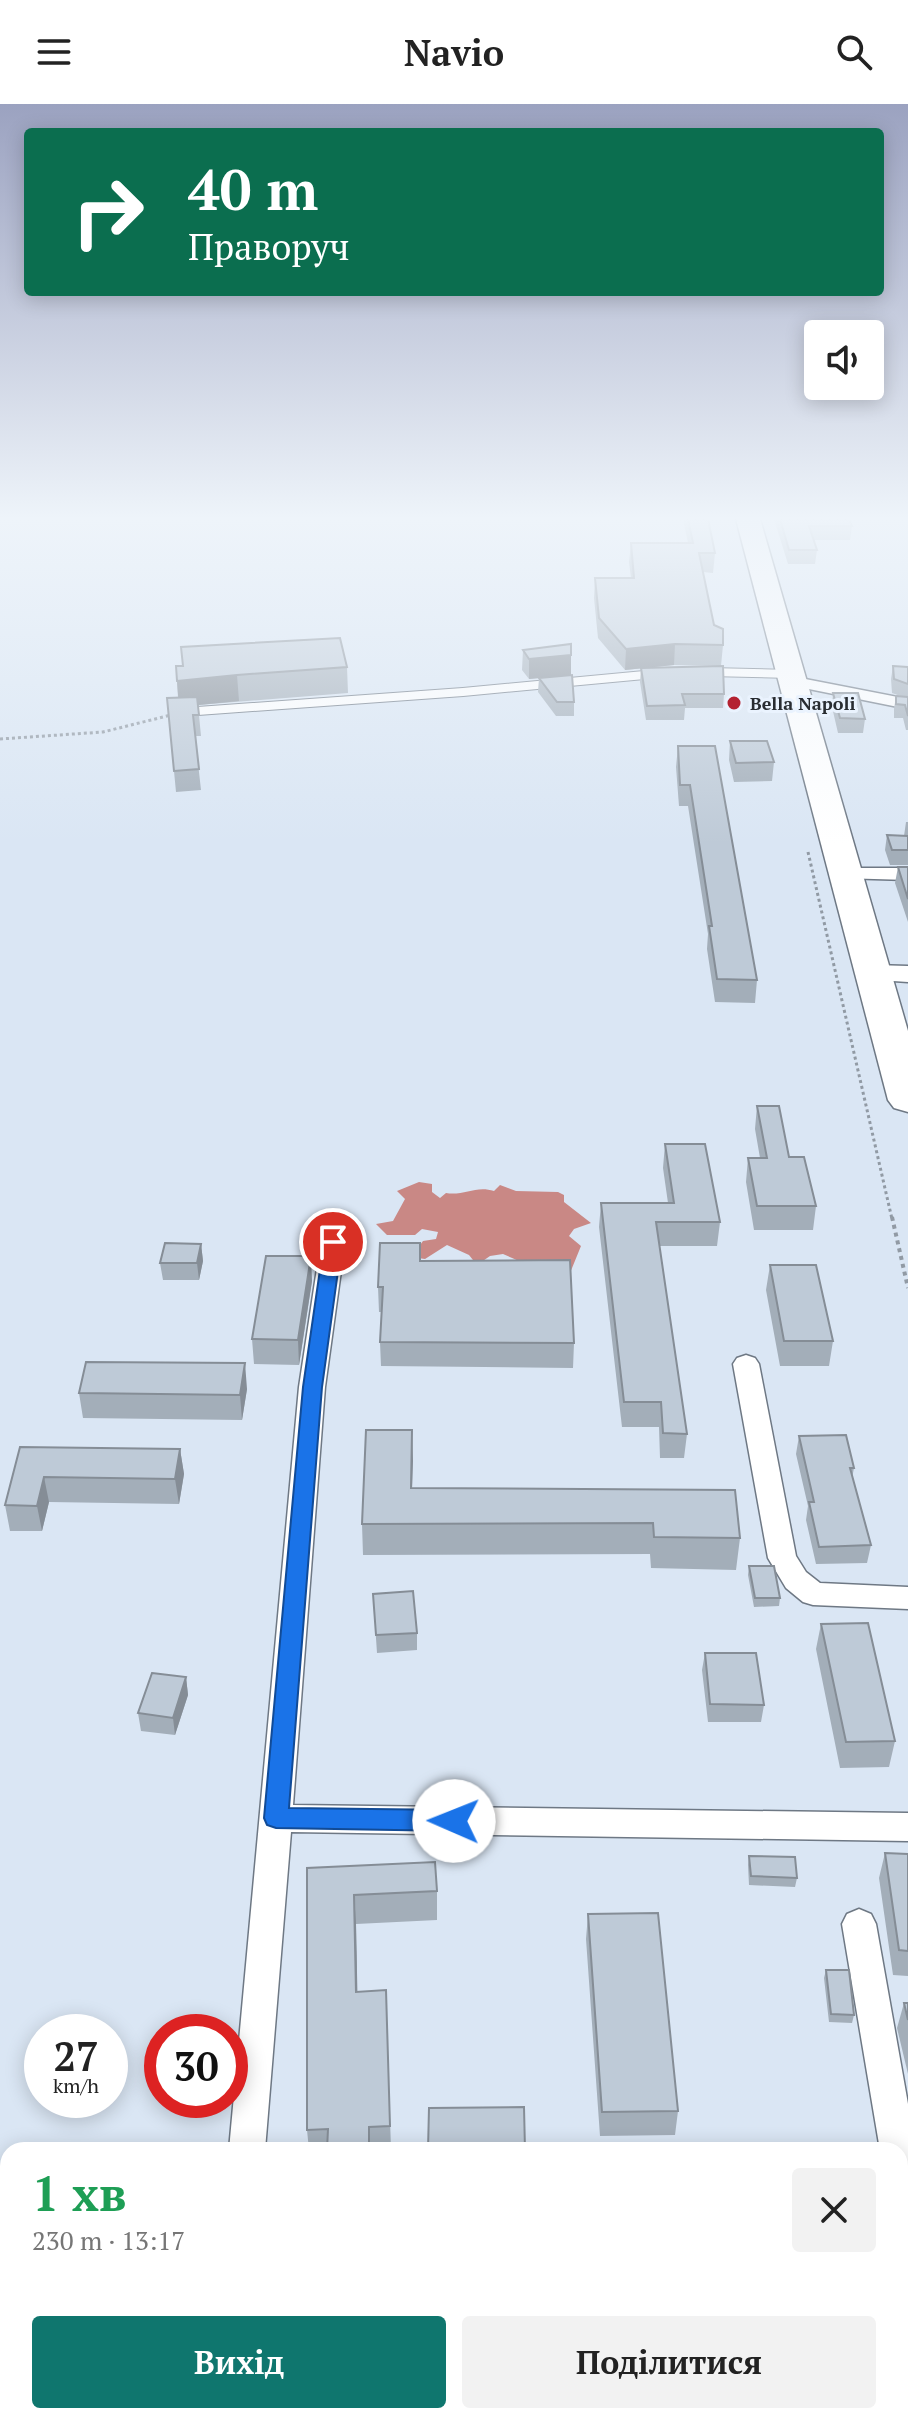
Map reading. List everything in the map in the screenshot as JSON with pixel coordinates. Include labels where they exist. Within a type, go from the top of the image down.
[{"type":"highway","points":[[779,627],[847,874],[891,974],[908,1100]]},
{"type":"street","points":[[794,678],[908,704]]},
{"type":"street","points":[[847,874],[908,874]]},
{"type":"street","points":[[248,2142],[312,1387],[333,1242]]},
{"type":"street","points":[[746,1364],[782,1558],[796,1580],[813,1594],[908,1598]]},
{"type":"street","points":[[276,1818],[908,1827]]},
{"type":"street","points":[[859,1924],[897,2142]]},
{"type":"lane","points":[[702,672],[794,678]]},
{"type":"lane","points":[[184,712],[463,692],[661,673]]},
{"type":"path","points":[[0,739],[103,732],[184,712]]},
{"type":"path","points":[[806,841],[908,1288]]},
{"type":"shaded area","points":[[419,1182],[432,1184],[432,1192],[440,1198],[446,1193],[481,1189],[494,1191],[500,1185],[516,1191],[558,1192],[564,1195],[564,1202],[591,1223],[574,1229],[569,1236],[581,1246],[570,1273],[526,1264],[503,1254],[490,1256],[477,1265],[469,1255],[447,1245],[425,1259],[411,1257],[423,1241],[436,1239],[438,1232],[422,1229],[415,1235],[387,1235],[376,1224],[393,1221],[405,1199],[397,1191]]},
{"type":"building","points":[[607,627],[723,629],[723,645],[675,644],[626,649]]},
{"type":"building","points":[[340,638],[347,667],[177,681],[176,666],[183,666],[181,647]]},
{"type":"building","points":[[571,644],[571,655],[529,659],[523,650]]},
{"type":"building","points":[[723,666],[724,694],[682,694],[685,705],[647,706],[641,668]]},
{"type":"building","points":[[893,666],[908,667],[908,684],[894,679]]},
{"type":"building","points":[[572,675],[574,702],[557,702],[539,678]]},
{"type":"building","points":[[833,693],[858,693],[865,719],[840,718]]},
{"type":"building","points":[[896,696],[908,697],[908,716],[905,705],[896,704]]},
{"type":"building","points":[[197,697],[199,715],[193,715],[199,769],[174,771],[167,698]]},
{"type":"building","points":[[730,741],[767,741],[774,762],[736,763]]},
{"type":"building","points":[[678,746],[715,746],[757,980],[717,979],[690,785],[680,785]]},
{"type":"building","points":[[887,835],[908,836],[908,850],[892,850]]},
{"type":"building","points":[[898,867],[908,867],[908,899]]},
{"type":"building","points":[[757,1106],[779,1106],[789,1157],[804,1157],[816,1206],[757,1206],[748,1158],[767,1158]]},
{"type":"building","points":[[665,1144],[705,1144],[720,1222],[656,1222],[687,1434],[663,1433],[661,1402],[624,1402],[601,1203],[674,1203]]},
{"type":"building","points":[[165,1243],[201,1244],[197,1263],[160,1263]]},
{"type":"building","points":[[380,1243],[420,1243],[420,1261],[570,1260],[574,1343],[380,1342],[383,1287],[378,1287]]},
{"type":"building","points":[[266,1256],[311,1256],[298,1340],[252,1339]]},
{"type":"building","points":[[770,1265],[816,1265],[833,1341],[784,1341]]},
{"type":"building","points":[[86,1362],[245,1363],[240,1395],[79,1393]]},
{"type":"building","points":[[366,1430],[412,1430],[411,1488],[735,1490],[740,1538],[654,1537],[653,1523],[362,1524]]},
{"type":"building","points":[[846,1435],[854,1468],[850,1468],[871,1545],[819,1547],[809,1502],[814,1502],[799,1436]]},
{"type":"building","points":[[20,1447],[180,1449],[175,1479],[44,1477],[37,1506],[5,1505]]},
{"type":"building","points":[[749,1566],[774,1566],[780,1598],[755,1598]]},
{"type":"building","points":[[413,1591],[417,1633],[376,1635],[373,1594]]},
{"type":"building","points":[[868,1623],[895,1741],[846,1742],[821,1624]]},
{"type":"building","points":[[705,1653],[756,1653],[764,1705],[710,1704]]},
{"type":"building","points":[[152,1673],[186,1677],[173,1718],[138,1713]]},
{"type":"building","points":[[885,1853],[908,1854],[908,1951],[899,1950]]},
{"type":"building","points":[[749,1856],[795,1857],[797,1878],[751,1876]]},
{"type":"building","points":[[435,1862],[437,1891],[354,1895],[356,1992],[386,1990],[390,2126],[369,2127],[369,2142],[327,2142],[328,2129],[307,2130],[307,1868]]},
{"type":"building","points":[[658,1913],[678,2111],[602,2112],[588,1914]]},
{"type":"building","points":[[826,1970],[849,1970],[854,2015],[831,2014]]},
{"type":"building","points":[[524,2107],[525,2142],[428,2142],[429,2108]]},
{"type":"place","name":"Bella Napoli","points":[[734,703]]},
{"type":"route","points":[[333,1242],[312,1387],[276,1818],[454,1821]]}]
